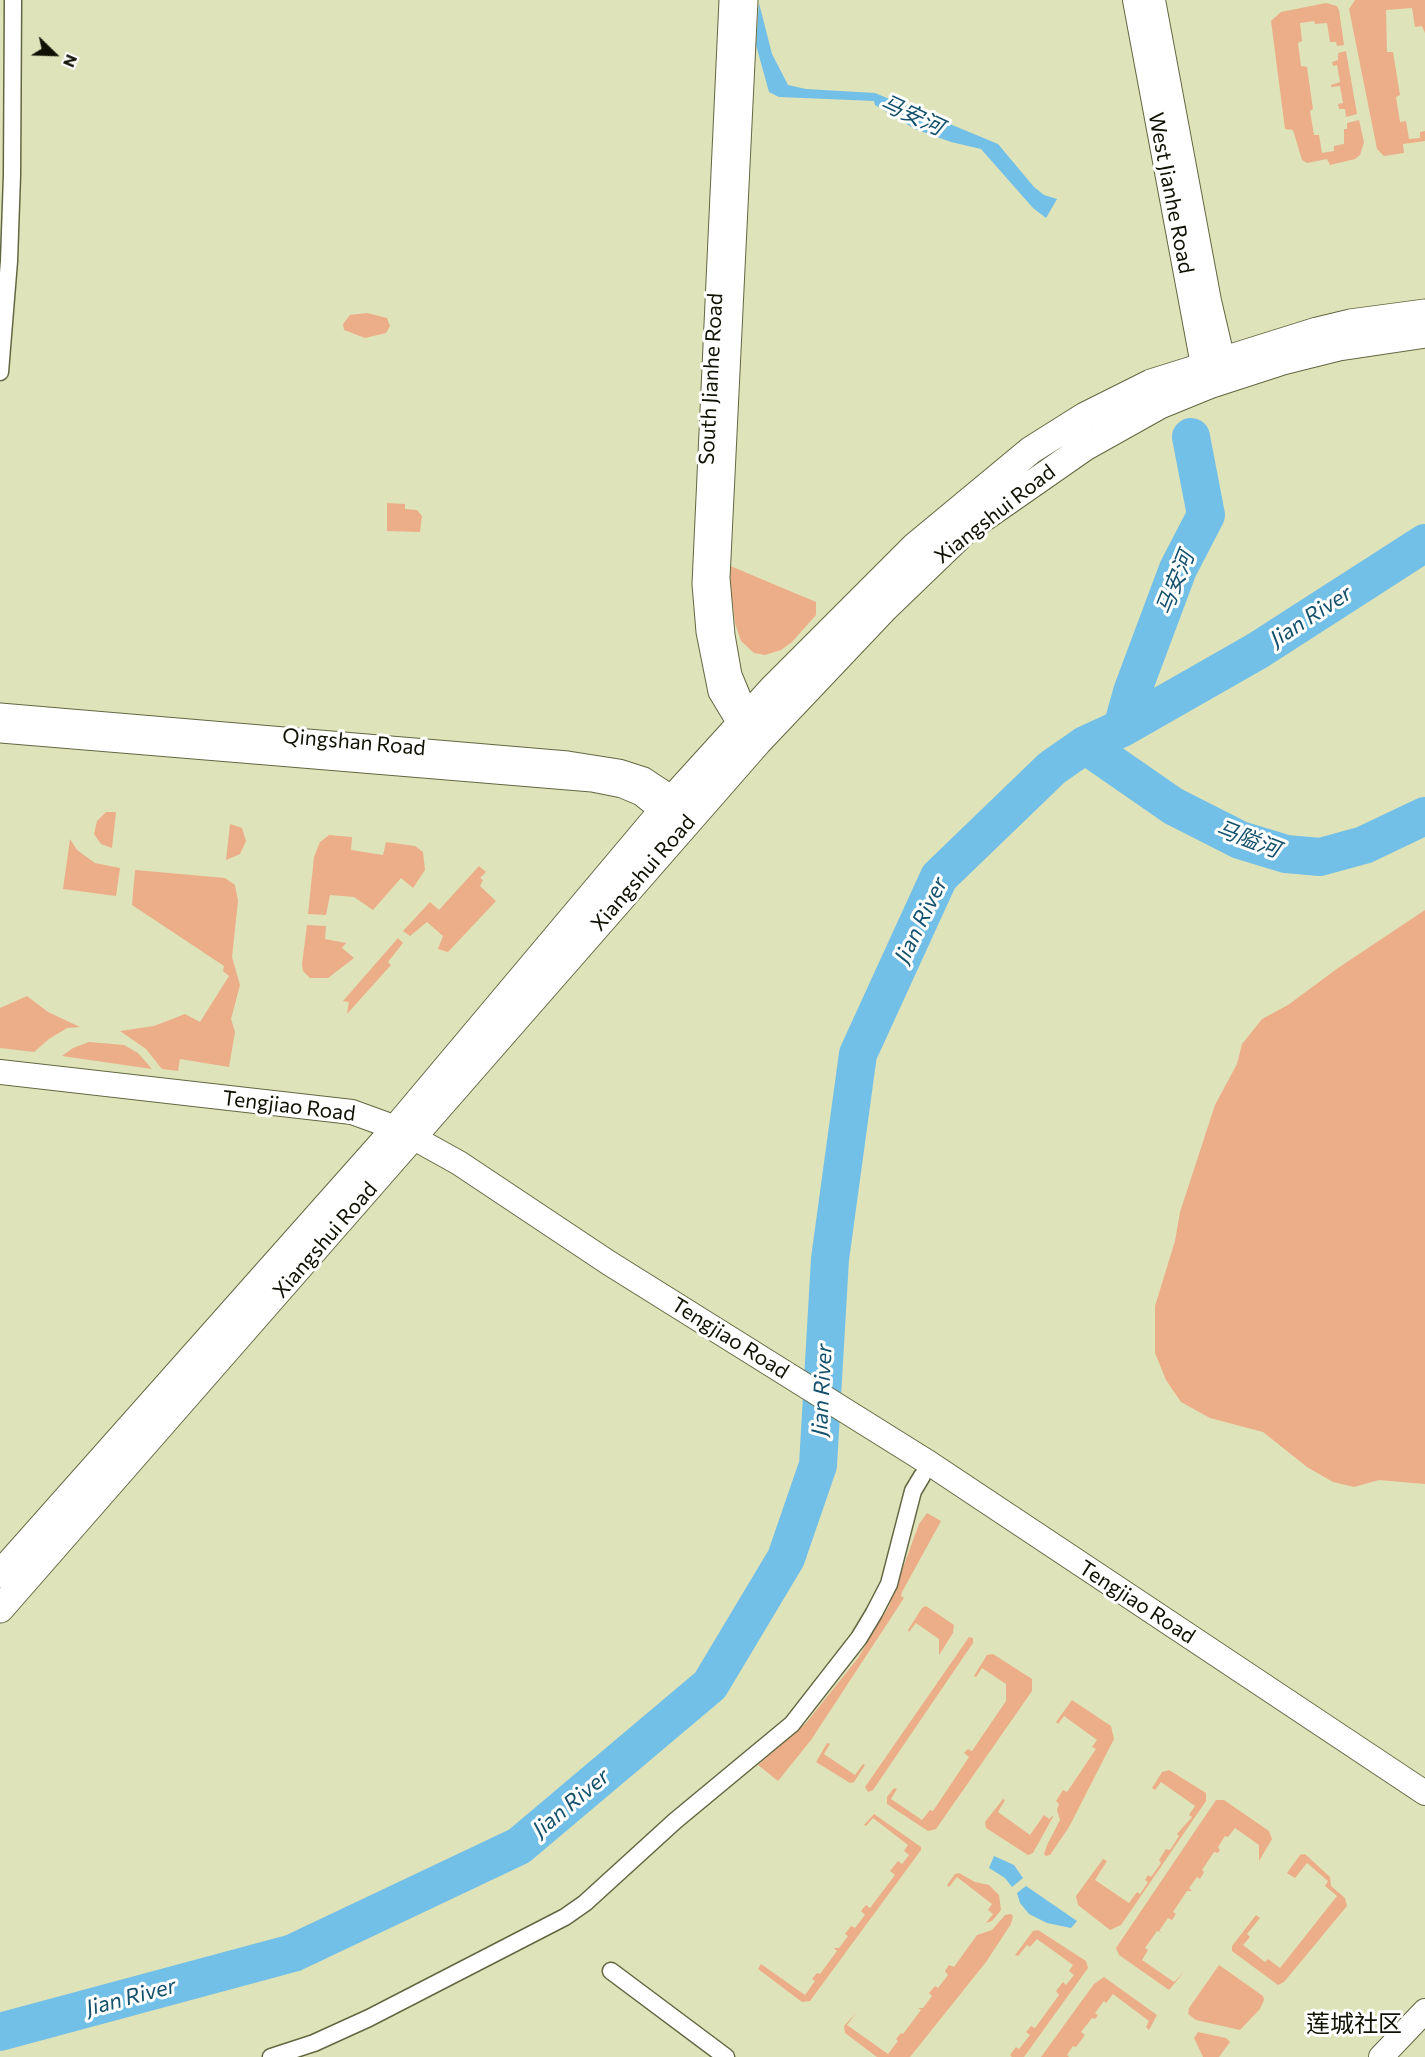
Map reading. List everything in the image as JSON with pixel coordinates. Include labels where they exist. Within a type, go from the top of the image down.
[{"type":"main road","name":"West Jianhe Road","points":[[1135,0],[1215,372]]},
{"type":"main road","name":"West Jianhe Road","points":[[1153,0],[1207,290],[1215,372]]},
{"type":"main road","name":"Xiangshui Road","points":[[1215,372],[1350,323],[1425,313]]},
{"type":"main road","name":"Xiangshui Road","points":[[0,1609],[678,813],[914,547],[1006,469],[1085,416],[1150,383],[1283,361],[1338,347],[1425,334]]},
{"type":"main road","name":"Tengjiao Road","points":[[0,1072],[352,1112],[399,1139],[459,1182],[744,1354],[893,1448],[1425,1794]]},
{"type":"main road","name":"Tengjiao Road","points":[[0,1088],[334,1125],[373,1136],[399,1139]]},
{"type":"main road","name":"Xiangshui Road","points":[[0,1574],[399,1139]]},
{"type":"main road","name":"Tengjiao Road","points":[[893,1448],[922,1476],[1201,1657],[1425,1807]]},
{"type":"main road","points":[[1380,2057],[1425,2011]]},
{"type":"main road","points":[[1399,2057],[1425,2030]]},
{"type":"street","points":[[0,369],[9,261],[13,0]]},
{"type":"street","name":"South Jianhe Road","points":[[730,0],[703,567],[705,620],[714,677],[719,692],[753,728]]},
{"type":"street","name":"South Jianhe Road","points":[[747,0],[719,578],[724,635],[731,675],[753,728]]},
{"type":"street","name":"Qingshan Road","points":[[0,714],[568,762],[619,770],[644,778],[678,813]]},
{"type":"street","name":"Qingshan Road","points":[[0,732],[591,782],[622,787],[678,813]]},
{"type":"street","points":[[271,2057],[314,2043],[369,2018],[565,1917],[792,1724],[860,1638],[874,1612],[892,1576],[913,1491],[922,1476]]},
{"type":"street","points":[[611,1971],[726,2057]]},
{"type":"shaded area","points":[[1355,0],[1425,0],[1425,33],[1422,26],[1415,27],[1412,8],[1386,10],[1387,52],[1393,52],[1400,95],[1396,97],[1400,122],[1406,121],[1409,139],[1420,138],[1420,132],[1425,131],[1425,141],[1403,144],[1404,153],[1384,156],[1377,149],[1349,9]]},
{"type":"shaded area","points":[[1326,3],[1337,6],[1339,10],[1344,45],[1337,46],[1336,42],[1330,42],[1327,23],[1315,24],[1314,21],[1300,23],[1302,41],[1298,43],[1301,66],[1307,67],[1314,135],[1319,135],[1322,153],[1334,151],[1334,146],[1344,144],[1344,129],[1347,129],[1347,123],[1359,120],[1364,142],[1360,155],[1355,159],[1330,165],[1327,159],[1307,163],[1302,160],[1293,130],[1285,129],[1271,21],[1281,12]]},
{"type":"shaded area","points":[[1346,51],[1357,114],[1346,117],[1345,109],[1339,109],[1338,104],[1343,103],[1340,86],[1331,87],[1331,85],[1340,82],[1337,65],[1333,66],[1332,62],[1338,60],[1338,53]]},
{"type":"shaded area","points":[[367,313],[387,318],[390,326],[386,333],[365,338],[344,330],[343,324],[350,315]]},
{"type":"shaded area","points":[[387,503],[405,504],[405,509],[417,510],[422,516],[420,532],[387,531]]},
{"type":"shaded area","points":[[728,565],[816,602],[816,615],[792,642],[781,650],[765,655],[754,653],[741,641],[735,623]]},
{"type":"shaded area","points":[[106,812],[116,812],[112,848],[101,844],[94,834],[97,821]]},
{"type":"shaded area","points":[[230,824],[242,828],[246,841],[240,854],[226,860]]},
{"type":"shaded area","points":[[329,835],[352,837],[351,850],[383,855],[386,842],[415,846],[423,852],[425,870],[413,888],[401,878],[373,910],[354,897],[330,895],[326,915],[308,914],[314,857],[320,842]]},
{"type":"shaded area","points":[[70,839],[77,850],[95,863],[120,868],[116,896],[63,889]]},
{"type":"shaded area","points":[[479,866],[486,872],[480,878],[483,880],[480,886],[496,901],[448,952],[438,949],[443,936],[427,922],[410,936],[403,931],[430,902],[439,910]]},
{"type":"shaded area","points":[[135,870],[225,878],[235,885],[238,901],[232,957],[240,985],[231,1019],[235,1032],[229,1067],[180,1059],[178,1071],[162,1069],[146,1049],[120,1031],[154,1026],[185,1014],[200,1022],[229,976],[223,971],[224,966],[132,905]]},
{"type":"shaded area","points":[[1425,910],[1425,1484],[1379,1480],[1354,1487],[1333,1482],[1307,1467],[1263,1432],[1210,1418],[1181,1402],[1166,1380],[1155,1353],[1155,1306],[1175,1241],[1180,1212],[1215,1105],[1237,1064],[1242,1044],[1262,1019],[1288,1005],[1338,968]]},
{"type":"shaded area","points":[[307,925],[326,926],[325,939],[346,943],[342,948],[354,958],[328,978],[310,978],[303,971],[302,964]]},
{"type":"shaded area","points":[[398,938],[403,943],[388,962],[391,965],[347,1014],[349,1002],[343,1001]]},
{"type":"shaded area","points":[[27,996],[48,1012],[80,1027],[67,1028],[34,1052],[0,1048],[0,1008]]},
{"type":"shaded area","points":[[89,1042],[124,1045],[138,1053],[152,1069],[62,1056],[73,1048]]},
{"type":"shaded area","points":[[927,1513],[941,1521],[902,1592],[901,1596],[904,1598],[811,1740],[778,1781],[758,1765],[806,1723],[858,1658],[889,1606],[919,1524]]},
{"type":"shaded area","points":[[926,1606],[954,1625],[953,1633],[939,1655],[939,1639],[916,1623],[909,1632],[908,1630],[922,1608]]},
{"type":"shaded area","points":[[969,1637],[973,1638],[973,1643],[873,1790],[868,1792],[865,1787]]},
{"type":"shaded area","points":[[993,1654],[1032,1679],[1032,1691],[936,1829],[928,1831],[887,1804],[887,1797],[894,1788],[897,1789],[891,1799],[922,1820],[930,1810],[933,1811],[969,1757],[964,1753],[968,1749],[972,1751],[1006,1701],[1006,1684],[982,1668],[976,1677],[974,1676],[987,1655]]},
{"type":"shaded area","points":[[1072,1700],[1111,1726],[1114,1739],[1069,1827],[1050,1855],[1046,1856],[1044,1854],[1047,1845],[1060,1820],[1057,1810],[1059,1804],[1056,1801],[1063,1790],[1067,1792],[1096,1749],[1092,1747],[1097,1740],[1064,1716],[1058,1724],[1056,1722]]},
{"type":"shaded area","points":[[827,1743],[830,1744],[824,1754],[855,1775],[863,1764],[865,1765],[854,1782],[850,1783],[816,1762]]},
{"type":"shaded area","points":[[1169,1770],[1206,1793],[1206,1801],[1121,1925],[1110,1930],[1078,1905],[1076,1896],[1103,1859],[1107,1861],[1095,1880],[1129,1903],[1137,1892],[1140,1894],[1148,1882],[1145,1880],[1148,1875],[1151,1877],[1161,1863],[1159,1860],[1166,1849],[1170,1850],[1179,1836],[1177,1834],[1192,1817],[1189,1815],[1195,1806],[1161,1782],[1155,1790],[1152,1788],[1162,1772]]},
{"type":"shaded area","points":[[1003,1799],[1005,1800],[998,1812],[1030,1835],[1044,1815],[1049,1819],[1054,1815],[1033,1853],[1028,1855],[986,1828],[985,1822]]},
{"type":"shaded area","points":[[1216,1800],[1224,1800],[1269,1831],[1272,1839],[1259,1861],[1259,1845],[1235,1828],[1228,1837],[1225,1836],[1218,1847],[1220,1850],[1218,1853],[1214,1852],[1202,1870],[1204,1872],[1200,1879],[1197,1877],[1189,1888],[1192,1891],[1187,1891],[1173,1912],[1176,1914],[1172,1920],[1168,1918],[1159,1931],[1162,1933],[1157,1931],[1145,1948],[1148,1950],[1142,1960],[1174,1982],[1184,1972],[1169,1990],[1119,1955],[1116,1948]]},
{"type":"shaded area","points":[[874,1814],[921,1847],[921,1850],[810,2001],[802,2002],[758,1969],[761,1964],[805,1995],[815,1981],[812,1979],[817,1973],[820,1974],[837,1951],[834,1948],[839,1948],[848,1936],[845,1934],[851,1926],[855,1928],[865,1915],[861,1911],[866,1905],[870,1908],[895,1875],[890,1871],[898,1861],[902,1864],[909,1855],[904,1851],[908,1845],[873,1818],[866,1826],[864,1825]]},
{"type":"shaded area","points":[[1305,1854],[1330,1877],[1331,1886],[1345,1898],[1347,1906],[1284,1982],[1278,1985],[1232,1951],[1232,1946],[1256,1915],[1260,1918],[1247,1934],[1250,1937],[1243,1945],[1265,1962],[1268,1959],[1280,1968],[1337,1896],[1325,1886],[1328,1881],[1307,1863],[1295,1878],[1287,1873],[1300,1855]]},
{"type":"shaded area","points":[[959,1873],[975,1882],[989,1885],[999,1895],[1001,1910],[992,1921],[986,1923],[993,1914],[988,1910],[992,1904],[957,1877],[949,1887],[947,1885],[955,1874]]},
{"type":"shaded area","points":[[1005,1915],[1013,1916],[1011,1924],[986,1962],[910,2057],[877,2057],[845,2033],[844,2026],[856,2013],[847,2025],[888,2054],[898,2041],[896,2039],[901,2033],[903,2034],[921,2010],[918,2008],[923,2008],[932,1996],[929,1993],[935,1986],[938,1988],[948,1975],[945,1971],[949,1965],[954,1967],[977,1935],[992,1930]]},
{"type":"shaded area","points":[[1038,1930],[1086,1961],[1088,1968],[1024,2057],[1012,2057],[1010,2055],[1016,2047],[1019,2049],[1030,2035],[1026,2032],[1031,2026],[1035,2028],[1059,1995],[1056,1991],[1063,1982],[1066,1985],[1074,1975],[1069,1971],[1073,1965],[1037,1939],[1030,1947],[1027,1945],[1018,1956],[1015,1955],[1033,1931]]},
{"type":"shaded area","points":[[1219,1965],[1263,1996],[1264,2000],[1260,2009],[1240,2030],[1196,2020],[1188,2014],[1189,2008]]},
{"type":"shaded area","points":[[1104,1977],[1157,2015],[1149,2030],[1146,2027],[1149,2021],[1113,1994],[1106,2003],[1104,2001],[1095,2013],[1098,2015],[1095,2019],[1092,2018],[1081,2032],[1085,2035],[1076,2047],[1073,2046],[1067,2055],[1069,2057],[1041,2057],[1094,1984]]},
{"type":"shaded area","points":[[1198,2032],[1226,2038],[1230,2042],[1219,2057],[1203,2057],[1194,2038]]},
{"type":"water","points":[[759,3],[772,54],[788,85],[806,89],[875,93],[998,144],[1034,187],[1044,195],[1057,199],[1046,218],[1033,208],[981,149],[951,142],[915,129],[875,105],[874,101],[779,97],[769,92],[756,45]]},
{"type":"water","points":[[994,1856],[1014,1865],[1023,1878],[1012,1887],[1005,1878],[989,1868]]},
{"type":"water","points":[[1026,1886],[1077,1921],[1071,1928],[1047,1923],[1029,1914],[1020,1903],[1017,1893]]},
{"type":"waterway","name":"马安河","points":[[1122,728],[1132,692],[1178,569],[1206,515],[1191,437]]},
{"type":"waterway","name":"Jian River","points":[[0,2032],[293,1953],[519,1846],[710,1685],[786,1558],[818,1465],[830,1259],[858,1054],[939,877],[1052,768],[1085,745],[1122,728],[1257,651],[1425,543]]},
{"type":"waterway","name":"马隘河","points":[[1085,745],[1173,806],[1240,840],[1286,854],[1320,857],[1364,845],[1425,816]]},
{"type":"district","name":"莲城社区","points":[[1354,2024]]}]
